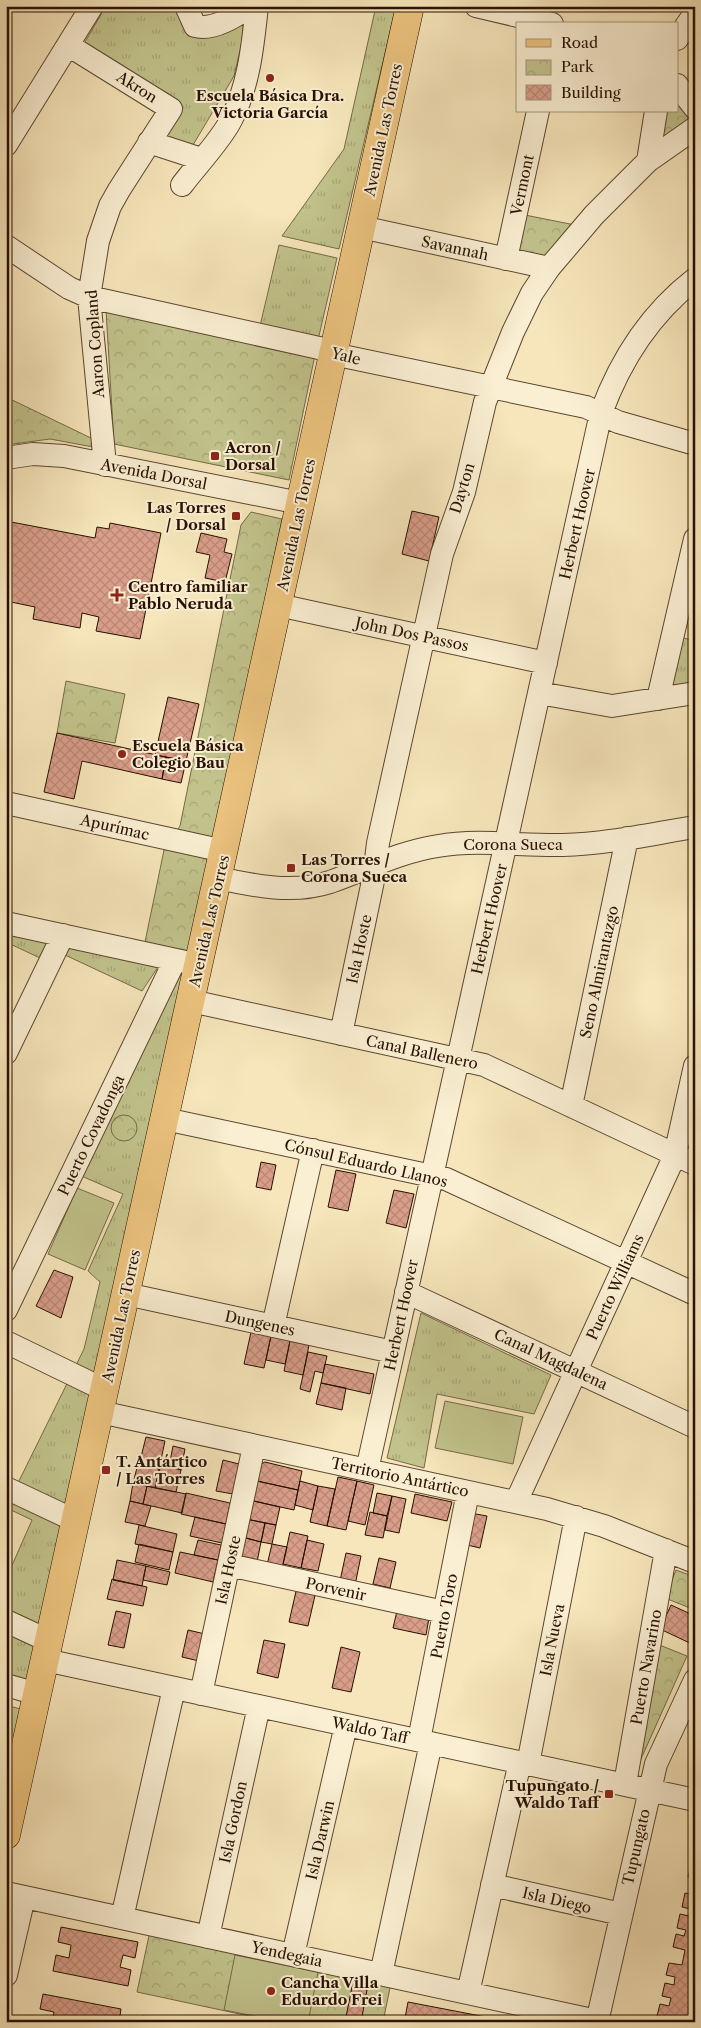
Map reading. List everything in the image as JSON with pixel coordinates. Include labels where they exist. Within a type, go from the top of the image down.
[{"type":"main road","name":"Avenida Las Torres","points":[[6,1835],[191,1001],[187,962],[218,878],[410,6]]},
{"type":"street","points":[[8,137],[92,6]]},
{"type":"street","points":[[190,16],[204,28],[235,17],[251,6]]},
{"type":"street","points":[[182,185],[230,122],[239,102],[252,46],[257,6]]},
{"type":"street","points":[[476,6],[544,22]]},
{"type":"street","points":[[678,38],[695,13]]},
{"type":"street","name":"Akron","points":[[68,45],[171,109],[149,142]]},
{"type":"street","points":[[678,86],[695,108]]},
{"type":"street","name":"Vermont","points":[[506,259],[538,112]]},
{"type":"street","points":[[648,161],[656,112]]},
{"type":"street","name":"Dayton","points":[[376,863],[378,842],[447,536],[464,492],[485,402],[522,312],[549,268],[613,194],[648,161],[695,128]]},
{"type":"street","points":[[149,142],[201,159]]},
{"type":"street","name":"Aaron Copland","points":[[105,465],[89,297],[98,241],[104,222],[119,190],[149,142]]},
{"type":"street","name":"Savannah","points":[[361,227],[549,268]]},
{"type":"street","name":"Yale","points":[[6,246],[69,288],[89,297],[319,348],[333,354],[586,406],[618,422],[695,444]]},
{"type":"street","name":"Herbert Hoover","points":[[367,1470],[601,413],[615,378],[633,347],[659,313],[695,279]]},
{"type":"street","name":"Avenida Dorsal","points":[[6,458],[49,454],[300,503]]},
{"type":"street","points":[[658,698],[695,539]]},
{"type":"street","name":"John Dos Passos","points":[[278,605],[546,663]]},
{"type":"street","points":[[539,693],[612,706],[695,693]]},
{"type":"street","name":"Apurímac","points":[[6,803],[224,851]]},
{"type":"street","name":"Corona Sueca","points":[[218,878],[272,888],[303,887],[330,882],[398,855],[439,846],[506,842],[578,844],[695,827]]},
{"type":"street","name":"Seno Almirantazgo","points":[[571,1106],[627,838]]},
{"type":"street","name":"Isla Hoste","points":[[341,1034],[376,863]]},
{"type":"street","points":[[6,923],[187,962]]},
{"type":"street","points":[[6,1053],[63,936]]},
{"type":"street","name":"Puerto Covadonga","points":[[6,1310],[187,962]]},
{"type":"street","name":"Canal Ballenero","points":[[191,1001],[457,1061],[484,1065],[685,1159]]},
{"type":"street","name":"Puerto Williams","points":[[516,1502],[626,1262],[685,1159],[695,1066]]},
{"type":"street","name":"Cónsul Eduardo Llanos","points":[[165,1119],[454,1182],[695,1294]]},
{"type":"street","points":[[273,1326],[313,1150]]},
{"type":"street","name":"Canal Magdalena","points":[[406,1292],[695,1427]]},
{"type":"street","name":"Dungenes","points":[[126,1294],[393,1352]]},
{"type":"street","name":"Territorio Antártico","points":[[6,1342],[103,1401],[254,1446],[516,1502],[576,1517],[695,1562]]},
{"type":"street","name":"Isla Hoste","points":[[201,1694],[254,1446]]},
{"type":"street","points":[[6,1488],[76,1521]]},
{"type":"street","name":"Puerto Toro","points":[[381,1974],[425,1742],[444,1612],[468,1492]]},
{"type":"street","name":"Isla Nueva","points":[[468,1994],[492,1885],[524,1763],[576,1517]]},
{"type":"street","name":"Puerto Navarino","points":[[625,1784],[666,1550]]},
{"type":"street","name":"Porvenir","points":[[229,1565],[444,1612]]},
{"type":"street","name":"Waldo Taff","points":[[6,1621],[47,1651],[174,1688],[695,1800]]},
{"type":"street","name":"Tupungato","points":[[597,2022],[659,1754],[695,1680]]},
{"type":"street","points":[[6,1685],[38,1694]]},
{"type":"street","points":[[122,1918],[174,1688]]},
{"type":"street","name":"Isla Gordon","points":[[208,1937],[258,1706]]},
{"type":"street","name":"Isla Darwin","points":[[293,1956],[346,1725]]},
{"type":"street","name":"Isla Diego","points":[[492,1885],[621,1914]]},
{"type":"street","points":[[6,1975],[15,1895]]},
{"type":"street","name":"Yendegaia","points":[[15,1895],[597,2022]]},
{"type":"green space","points":[[106,6],[175,6],[186,32],[198,38],[244,17],[242,42],[234,76],[193,145],[164,137],[179,114],[82,47]]},
{"type":"green space","points":[[376,6],[396,6],[339,249],[282,236],[344,149]]},
{"type":"green space","points":[[678,101],[694,124],[654,151],[660,112],[678,112]]},
{"type":"green space","points":[[525,215],[575,225],[551,257],[515,250]]},
{"type":"green space","points":[[279,245],[337,258],[318,340],[260,326]]},
{"type":"green space","points":[[106,310],[315,355],[289,480],[114,444]]},
{"type":"green space","points":[[6,397],[93,439],[93,447],[50,439],[6,445]]},
{"type":"green space","points":[[251,512],[282,519],[191,952],[145,942],[164,850],[180,826],[241,525]]},
{"type":"green space","points":[[680,637],[695,641],[695,687],[668,691]]},
{"type":"green space","points":[[66,681],[125,694],[115,743],[57,733]]},
{"type":"green space","points":[[6,931],[49,940],[40,958],[6,942]]},
{"type":"green space","points":[[69,944],[158,967],[142,991],[65,955]]},
{"type":"green space","points":[[181,968],[187,968],[30,1682],[6,1677],[6,1579],[32,1520],[11,1510],[18,1483],[84,1349],[100,1282],[88,1271],[123,1194],[79,1175]]},
{"type":"green space","points":[[124,1115],[133,1119],[137,1128],[133,1137],[124,1141],[115,1137],[111,1128],[115,1119]]},
{"type":"green space","points":[[77,1188],[114,1203],[85,1270],[48,1254]]},
{"type":"green space","points":[[421,1313],[551,1375],[534,1414],[437,1394],[424,1468],[387,1458]]},
{"type":"green space","points":[[445,1401],[523,1417],[513,1464],[435,1448]]},
{"type":"green space","points":[[676,1570],[695,1577],[695,1610],[665,1598]]},
{"type":"green space","points":[[657,1644],[687,1656],[637,1768]]},
{"type":"green space","points":[[6,1705],[20,1709],[6,1773]]},
{"type":"green space","points":[[150,1931],[391,1983],[383,2022],[277,2022],[137,1992]]},
{"type":"green space","name":"Cancha Villa Eduardo Frei","points":[[235,1955],[318,1972],[308,2022],[285,2022],[224,2010]]},
{"type":"building","points":[[412,511],[439,517],[429,561],[402,554]]},
{"type":"building","points":[[6,521],[95,538],[97,527],[109,529],[110,523],[161,533],[140,639],[96,631],[99,617],[82,613],[80,628],[33,619],[35,607],[6,601]]},
{"type":"building","points":[[201,533],[227,539],[224,552],[232,554],[225,582],[205,578],[210,555],[196,552]]},
{"type":"building","points":[[168,697],[199,704],[186,761],[155,755]]},
{"type":"building","points":[[57,733],[166,757],[162,779],[82,761],[74,799],[44,792]]},
{"type":"building","points":[[166,757],[186,761],[181,783],[162,779]]},
{"type":"building","points":[[261,1162],[276,1165],[271,1190],[256,1187]]},
{"type":"building","points":[[336,1170],[356,1174],[348,1211],[328,1207]]},
{"type":"building","points":[[394,1190],[414,1194],[406,1228],[386,1223]]},
{"type":"building","points":[[54,1270],[73,1277],[61,1318],[36,1306]]},
{"type":"building","points":[[251,1332],[271,1336],[264,1368],[244,1364]]},
{"type":"building","points":[[271,1336],[290,1341],[285,1364],[266,1360]]},
{"type":"building","points":[[290,1341],[309,1345],[303,1375],[284,1371]]},
{"type":"building","points":[[308,1352],[327,1356],[323,1373],[315,1371],[310,1392],[300,1389]]},
{"type":"building","points":[[325,1364],[374,1374],[370,1394],[321,1383]]},
{"type":"building","points":[[321,1383],[346,1388],[342,1410],[316,1404]]},
{"type":"building","points":[[146,1437],[165,1441],[159,1469],[139,1465]]},
{"type":"building","points":[[173,1446],[185,1449],[181,1470],[169,1467]]},
{"type":"building","points":[[223,1460],[239,1464],[233,1494],[216,1491]]},
{"type":"building","points":[[265,1462],[302,1471],[298,1490],[257,1481],[261,1464]]},
{"type":"building","points":[[161,1463],[181,1470],[176,1492],[155,1488]]},
{"type":"building","points":[[138,1464],[159,1469],[155,1488],[133,1483]]},
{"type":"building","points":[[338,1477],[357,1481],[346,1530],[327,1526]]},
{"type":"building","points":[[257,1481],[298,1490],[294,1510],[253,1501]]},
{"type":"building","points":[[300,1481],[318,1486],[313,1510],[295,1505]]},
{"type":"building","points":[[357,1481],[374,1485],[365,1525],[348,1521]]},
{"type":"building","points":[[133,1483],[147,1486],[143,1504],[130,1501]]},
{"type":"building","points":[[147,1486],[186,1494],[182,1513],[143,1504]]},
{"type":"building","points":[[318,1486],[335,1489],[327,1526],[310,1522]]},
{"type":"building","points":[[186,1493],[230,1503],[226,1524],[181,1514]]},
{"type":"building","points":[[377,1493],[392,1496],[387,1516],[373,1513]]},
{"type":"building","points":[[415,1494],[452,1502],[447,1521],[411,1513]]},
{"type":"building","points":[[392,1496],[406,1499],[399,1533],[385,1530]]},
{"type":"building","points":[[250,1500],[280,1507],[276,1525],[246,1519]]},
{"type":"building","points":[[130,1501],[151,1506],[145,1526],[125,1522]]},
{"type":"building","points":[[370,1512],[387,1516],[383,1538],[365,1535]]},
{"type":"building","points":[[470,1513],[487,1516],[480,1548],[463,1544]]},
{"type":"building","points":[[195,1517],[226,1524],[222,1543],[190,1536]]},
{"type":"building","points":[[246,1519],[265,1523],[261,1542],[242,1537]]},
{"type":"building","points":[[265,1523],[276,1525],[272,1544],[261,1542]]},
{"type":"building","points":[[139,1525],[177,1534],[173,1552],[135,1544]]},
{"type":"building","points":[[290,1532],[308,1536],[301,1568],[283,1564]]},
{"type":"building","points":[[242,1537],[261,1542],[257,1562],[238,1558]]},
{"type":"building","points":[[198,1540],[221,1545],[218,1560],[194,1555]]},
{"type":"building","points":[[307,1540],[324,1544],[318,1571],[301,1568]]},
{"type":"building","points":[[139,1544],[173,1552],[169,1570],[135,1562]]},
{"type":"building","points":[[272,1544],[287,1547],[282,1569],[267,1565]]},
{"type":"building","points":[[180,1552],[218,1560],[213,1582],[175,1573]]},
{"type":"building","points":[[346,1553],[361,1556],[355,1585],[340,1581]]},
{"type":"building","points":[[379,1558],[396,1562],[390,1588],[373,1584]]},
{"type":"building","points":[[117,1560],[146,1566],[142,1586],[113,1580]]},
{"type":"building","points":[[146,1566],[170,1572],[167,1585],[143,1580]]},
{"type":"building","points":[[112,1579],[147,1587],[143,1606],[107,1599]]},
{"type":"building","points":[[297,1587],[316,1591],[308,1626],[289,1622]]},
{"type":"building","points":[[671,1605],[695,1616],[694,1645],[660,1629]]},
{"type":"building","points":[[116,1611],[131,1614],[124,1648],[108,1645]]},
{"type":"building","points":[[397,1611],[429,1618],[426,1635],[393,1628]]},
{"type":"building","points":[[188,1630],[205,1634],[199,1661],[182,1657]]},
{"type":"building","points":[[264,1640],[285,1644],[278,1678],[257,1673]]},
{"type":"building","points":[[341,1647],[360,1652],[351,1692],[332,1688]]},
{"type":"building","points":[[691,1865],[695,1866],[695,1879],[688,1877]]},
{"type":"building","points":[[685,1893],[695,1895],[695,2022],[676,2022],[657,2016],[660,2004],[669,2006],[671,1998],[662,1996],[665,1983],[674,1985],[675,1977],[666,1975],[669,1963],[682,1965],[685,1950],[673,1947],[676,1934],[684,1936],[686,1930],[677,1928],[680,1914],[689,1916],[690,1909],[682,1907]]},
{"type":"building","points":[[61,1927],[138,1942],[135,1958],[123,1955],[120,1967],[131,1970],[128,1986],[53,1971],[56,1955],[69,1958],[71,1945],[58,1942]]},
{"type":"building","points":[[352,1987],[367,1990],[361,2022],[345,2022]]},
{"type":"building","points":[[43,1994],[121,2009],[119,2022],[52,2022],[54,2012],[40,2009]]},
{"type":"building","points":[[408,2002],[486,2017],[485,2022],[418,2022],[405,2018]]},
{"type":"building","points":[[143,2016],[175,2022],[142,2022]]},
{"type":"place","name":"Escuela Básica Dra. Victoria García","points":[[270,78]]},
{"type":"place","name":"Acron / Dorsal","points":[[215,456]]},
{"type":"place","name":"Las Torres / Dorsal","points":[[236,516]]},
{"type":"place","name":"Centro familiar Pablo Neruda","points":[[117,595]]},
{"type":"place","name":"Escuela Básica Colegio Bau","points":[[122,754]]},
{"type":"place","name":"Las Torres / Corona Sueca","points":[[291,868]]},
{"type":"place","name":"T. Antártico / Las Torres","points":[[106,1470]]},
{"type":"place","name":"Tupungato / Waldo Taff","points":[[609,1794]]},
{"type":"place","name":"Cancha Villa Eduardo Frei","points":[[271,1991]]}]
